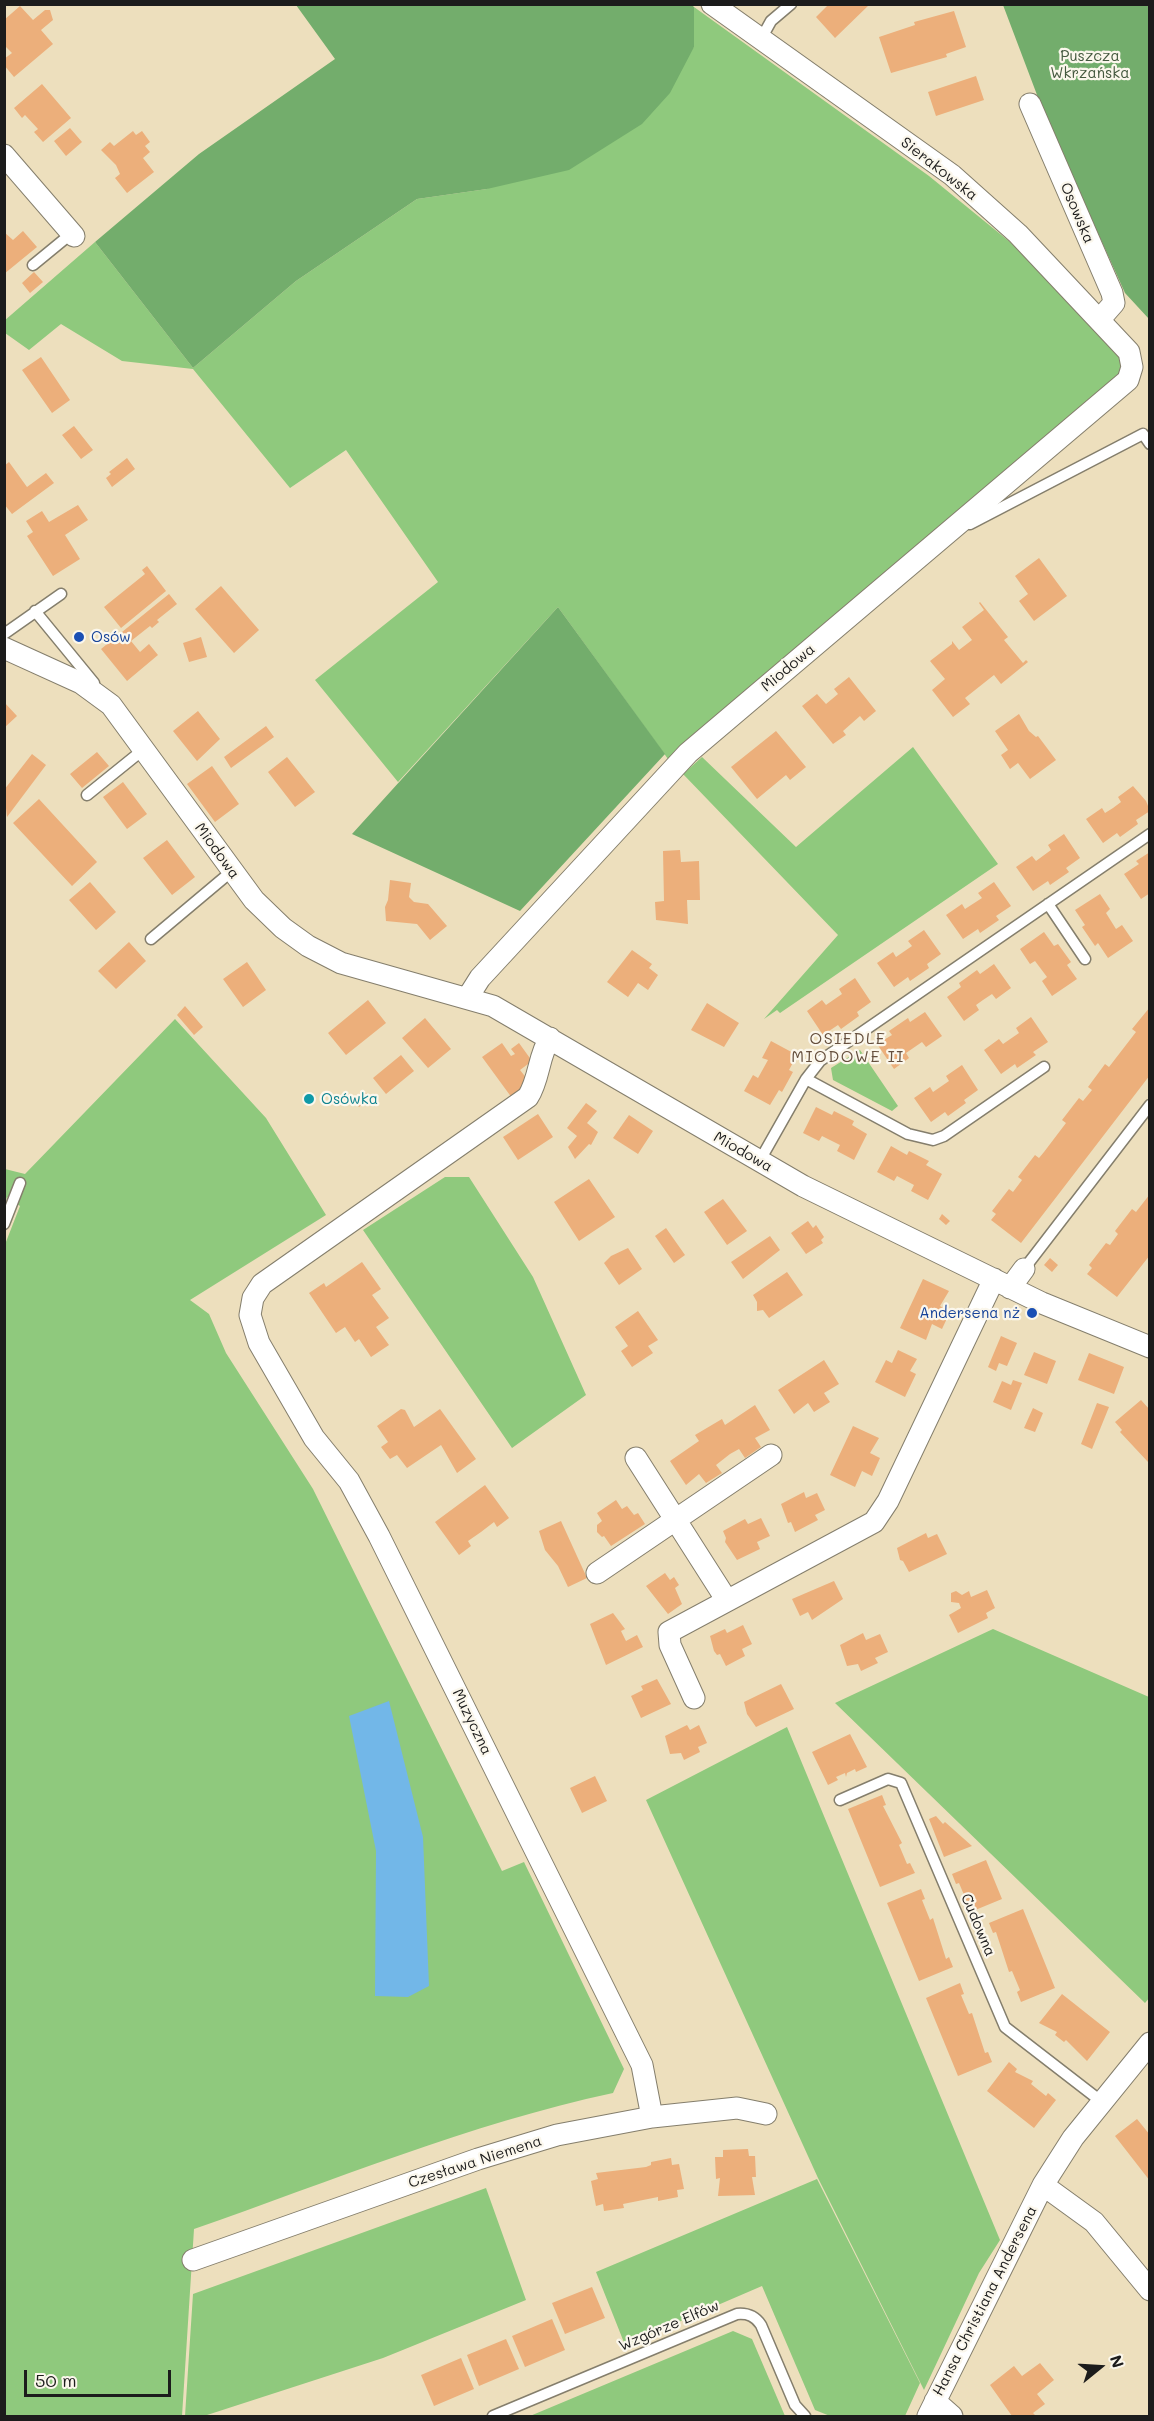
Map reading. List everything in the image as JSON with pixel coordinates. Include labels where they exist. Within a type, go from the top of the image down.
[{"type":"street","name":"Sierakowska","points":[[712,4],[952,175],[1018,234],[1100,319],[1129,352],[1132,367]]},
{"type":"street","name":"Osowska","points":[[1030,104],[1112,293],[1114,303],[1100,319]]},
{"type":"street","points":[[4,155],[73,234]]},
{"type":"street","name":"Miodowa","points":[[468,997],[480,978],[688,753],[943,538],[996,489],[1128,380],[1132,367]]},
{"type":"street","name":"Miodowa","points":[[4,648],[90,688],[111,705],[254,900],[278,924],[327,957],[387,976],[468,997],[500,1009],[802,1186],[1092,1325],[1149,1347]]},
{"type":"street","name":"Muzyczna","points":[[550,1038],[543,1049],[536,1085],[528,1097],[262,1284],[253,1298],[250,1316],[259,1343],[314,1438],[349,1481],[415,1606],[642,2065],[652,2117]]},
{"type":"street","points":[[694,1698],[670,1645],[669,1632],[726,1599],[853,1535],[874,1522],[888,1501],[1002,1283],[1024,1269]]},
{"type":"street","points":[[597,1573],[771,1455]]},
{"type":"street","points":[[636,1458],[726,1599]]},
{"type":"street","name":"Hansa Christiana Andersena","points":[[931,2409],[1043,2185],[1073,2138],[1149,2043]]},
{"type":"street","name":"Czesława Niemena","points":[[194,2260],[478,2159],[557,2135],[652,2117],[737,2108],[766,2114]]},
{"type":"street","points":[[1043,2185],[1094,2223],[1149,2290]]},
{"type":"street","points":[[931,2409],[952,2416]]},
{"type":"lane","points":[[761,39],[771,21],[791,4]]},
{"type":"lane","points":[[33,265],[73,234]]},
{"type":"lane","points":[[943,538],[1147,436]]},
{"type":"lane","points":[[4,634],[61,594]]},
{"type":"lane","points":[[35,611],[111,705]]},
{"type":"lane","points":[[55,671],[62,657],[63,645]]},
{"type":"lane","points":[[87,795],[144,749]]},
{"type":"lane","points":[[759,1162],[806,1079],[820,1061],[1149,834]]},
{"type":"lane","points":[[151,939],[232,871]]},
{"type":"lane","points":[[1048,904],[1086,959]]},
{"type":"lane","points":[[806,1079],[908,1134],[933,1140],[944,1136],[1044,1067]]},
{"type":"lane","points":[[1024,1269],[1149,1105]]},
{"type":"lane","points":[[4,1224],[21,1183]]},
{"type":"lane","name":"Cudowna","points":[[840,1800],[888,1779],[901,1783],[1005,2026],[1102,2102]]},
{"type":"lane","name":"Wzgórze Elfów","points":[[493,2416],[736,2314],[745,2313],[752,2315],[762,2325],[795,2405],[805,2416]]},
{"type":"green space","points":[[691,4],[694,7],[694,47],[670,93],[642,124],[569,170],[487,189],[417,199],[296,281],[193,368],[95,242],[199,154],[335,59],[296,5]]},
{"type":"green space","name":"Puszcza Wkrzańska","points":[[1003,5],[1149,5],[1149,319],[1125,293],[1045,116]]},
{"type":"green space","points":[[694,7],[929,176],[1010,242],[1123,359],[1122,374],[668,759],[558,607],[398,782],[315,680],[438,582],[346,450],[290,488],[193,369],[122,361],[61,324],[29,350],[5,333],[4,321],[95,242],[193,368],[296,281],[417,199],[487,189],[694,47]]},
{"type":"green space","points":[[558,607],[665,754],[520,911],[352,834]]},
{"type":"green space","points":[[913,747],[998,864],[780,1013],[777,1010],[764,1019],[838,935],[683,774],[702,757],[796,847]]},
{"type":"green space","points":[[175,1019],[266,1118],[326,1215],[190,1300],[209,1314],[226,1353],[313,1489],[502,1871],[524,1862],[624,2069],[613,2093],[559,2106],[454,2137],[194,2229],[182,2416],[5,2416],[4,1247],[20,1206],[7,1197],[5,1204],[5,1169],[25,1174]]},
{"type":"green space","points":[[860,1050],[898,1106],[892,1111],[833,1080],[831,1068]]},
{"type":"green space","points":[[445,1177],[469,1177],[533,1277],[586,1395],[512,1448],[363,1230]]},
{"type":"green space","points":[[993,1629],[1149,1697],[1150,1997],[1145,2003],[835,1703]]},
{"type":"green space","points":[[787,1727],[1000,2240],[979,2273],[924,2390],[818,2178],[646,1800]]},
{"type":"green space","points":[[817,2179],[920,2383],[905,2416],[830,2416],[815,2410],[762,2286],[625,2345],[596,2272]]},
{"type":"green space","points":[[486,2188],[526,2300],[383,2358],[204,2416],[185,2416],[193,2294]]},
{"type":"green space","points":[[733,2331],[752,2339],[785,2416],[530,2416]]},
{"type":"water","points":[[389,1701],[423,1837],[429,1986],[408,1997],[375,1996],[376,1851],[349,1716]]},
{"type":"building","points":[[829,4],[870,4],[835,38],[816,17]]},
{"type":"building","points":[[20,6],[33,20],[45,10],[50,10],[53,20],[41,30],[53,44],[14,77],[4,65],[4,59],[12,53],[4,45],[4,20]]},
{"type":"building","points":[[954,11],[966,47],[946,54],[947,57],[891,73],[879,37],[915,25],[914,22]]},
{"type":"building","points":[[976,76],[984,100],[936,116],[928,92]]},
{"type":"building","points":[[42,84],[71,118],[43,142],[34,132],[38,129],[25,115],[22,118],[14,108]]},
{"type":"building","points":[[70,128],[82,142],[66,156],[54,141]]},
{"type":"building","points":[[133,131],[136,135],[142,131],[150,142],[145,146],[150,152],[143,158],[154,172],[127,193],[115,178],[120,174],[116,165],[101,150],[110,142],[114,146]]},
{"type":"building","points":[[23,231],[37,247],[4,274],[4,232],[13,240]]},
{"type":"building","points":[[34,272],[43,282],[30,293],[22,283]]},
{"type":"building","points":[[41,357],[70,400],[52,413],[22,370]]},
{"type":"building","points":[[74,426],[93,450],[81,459],[62,435]]},
{"type":"building","points":[[127,458],[135,469],[112,487],[106,478],[111,474],[109,472]]},
{"type":"building","points":[[9,462],[27,487],[46,473],[54,483],[12,514],[4,504],[4,466]]},
{"type":"building","points":[[78,505],[88,520],[65,535],[80,559],[53,576],[27,536],[33,532],[26,521],[42,511],[49,522]]},
{"type":"building","points":[[1039,558],[1067,596],[1034,621],[1019,601],[1028,594],[1015,576]]},
{"type":"building","points":[[147,566],[166,591],[121,628],[104,607],[145,574],[142,570]]},
{"type":"building","points":[[221,586],[259,630],[234,653],[195,609]]},
{"type":"building","points":[[169,594],[177,604],[157,620],[159,622],[152,628],[150,626],[131,641],[140,652],[149,644],[158,655],[127,681],[101,649]]},
{"type":"building","points":[[980,602],[1008,637],[1004,640],[1023,663],[1026,660],[1028,662],[1001,684],[994,675],[965,698],[970,704],[953,717],[932,690],[945,679],[930,661],[952,644],[952,641],[959,650],[972,640],[962,627],[984,610]]},
{"type":"building","points":[[201,637],[207,657],[189,662],[183,643]]},
{"type":"building","points":[[849,677],[876,711],[864,721],[860,716],[843,731],[846,735],[833,744],[802,706],[817,694],[826,704],[838,694],[834,689]]},
{"type":"building","points":[[4,702],[17,716],[4,728]]},
{"type":"building","points":[[198,711],[220,739],[197,761],[173,731]]},
{"type":"building","points":[[1019,714],[1029,731],[1036,737],[1038,736],[1056,760],[1030,779],[1018,763],[1010,769],[1001,755],[1008,750],[995,731]]},
{"type":"building","points":[[266,726],[274,737],[231,768],[224,757]]},
{"type":"building","points":[[776,731],[806,767],[790,780],[786,775],[757,799],[731,767]]},
{"type":"building","points":[[97,752],[109,766],[82,788],[70,774]]},
{"type":"building","points":[[32,754],[46,765],[7,817],[4,790]]},
{"type":"building","points":[[287,757],[315,792],[295,807],[268,772]]},
{"type":"building","points":[[212,766],[239,804],[215,822],[187,784]]},
{"type":"building","points":[[123,782],[147,814],[127,829],[103,797]]},
{"type":"building","points":[[1133,786],[1146,801],[1150,811],[1136,820],[1138,824],[1120,837],[1117,833],[1103,843],[1086,819],[1102,808],[1105,813],[1113,808],[1121,802],[1118,797]]},
{"type":"building","points":[[39,799],[97,862],[72,886],[13,823]]},
{"type":"building","points":[[1064,834],[1080,858],[1066,868],[1069,872],[1050,885],[1048,881],[1033,891],[1016,867],[1032,856],[1036,861],[1051,850],[1048,845]]},
{"type":"building","points":[[167,840],[195,877],[172,895],[143,858]]},
{"type":"building","points":[[680,850],[681,862],[699,861],[700,900],[687,900],[688,924],[656,920],[655,902],[664,901],[663,851]]},
{"type":"building","points":[[1150,852],[1150,893],[1141,899],[1124,874],[1139,864],[1136,861]]},
{"type":"building","points":[[390,880],[411,883],[409,897],[414,902],[428,904],[447,926],[430,940],[417,924],[386,921],[385,907]]},
{"type":"building","points":[[90,882],[116,912],[96,930],[69,900]]},
{"type":"building","points":[[994,882],[1011,906],[996,916],[999,920],[980,933],[978,929],[963,939],[946,915],[962,904],[965,909],[982,898],[978,893]]},
{"type":"building","points":[[1100,894],[1110,909],[1106,913],[1116,929],[1122,925],[1133,941],[1108,958],[1098,943],[1095,946],[1082,927],[1085,925],[1075,910]]},
{"type":"building","points":[[924,930],[941,954],[927,964],[929,968],[910,981],[908,977],[894,987],[877,963],[893,952],[896,957],[912,946],[908,941]]},
{"type":"building","points":[[1044,932],[1054,946],[1058,944],[1071,962],[1067,965],[1077,979],[1052,996],[1042,981],[1047,977],[1035,961],[1030,964],[1020,949]]},
{"type":"building","points":[[129,942],[146,961],[116,989],[98,971]]},
{"type":"building","points":[[632,950],[652,964],[649,968],[658,975],[648,990],[638,983],[628,997],[607,982]]},
{"type":"building","points":[[247,962],[266,990],[243,1007],[223,979]]},
{"type":"building","points":[[994,964],[1011,988],[996,999],[992,994],[983,1000],[976,1005],[979,1010],[964,1021],[947,997],[961,987],[959,983],[977,970],[980,974]]},
{"type":"building","points":[[855,978],[871,1002],[857,1012],[859,1016],[841,1029],[838,1025],[823,1035],[807,1011],[822,1000],[826,1005],[842,994],[839,989]]},
{"type":"building","points":[[368,1000],[386,1023],[346,1055],[328,1033]]},
{"type":"building","points":[[707,1003],[739,1023],[724,1047],[691,1030]]},
{"type":"building","points":[[185,1006],[203,1027],[194,1035],[177,1015]]},
{"type":"building","points":[[1150,1007],[1150,1075],[1021,1243],[991,1220],[996,1214],[992,1211],[1009,1189],[1013,1192],[1022,1180],[1018,1177],[1035,1155],[1039,1158],[1044,1152],[1066,1123],[1062,1120],[1079,1098],[1083,1101],[1092,1090],[1088,1087],[1105,1064],[1109,1067],[1136,1032],[1132,1029]]},
{"type":"building","points":[[925,1012],[942,1036],[926,1047],[922,1042],[906,1053],[909,1058],[894,1069],[877,1044],[892,1035],[889,1031],[908,1018],[910,1022]]},
{"type":"building","points":[[1031,1017],[1048,1042],[1033,1052],[1036,1055],[1017,1068],[1015,1064],[1001,1074],[984,1050],[999,1039],[1003,1044],[1019,1033],[1016,1028]]},
{"type":"building","points":[[425,1018],[451,1049],[428,1068],[402,1038]]},
{"type":"building","points":[[771,1041],[797,1055],[789,1070],[793,1072],[782,1092],[779,1090],[770,1105],[744,1091],[753,1075],[758,1078],[768,1060],[762,1058]]},
{"type":"building","points":[[502,1043],[511,1056],[515,1054],[511,1049],[519,1043],[532,1061],[520,1070],[531,1084],[512,1098],[482,1057]]},
{"type":"building","points":[[401,1055],[414,1071],[386,1094],[373,1078]]},
{"type":"building","points":[[962,1065],[978,1090],[964,1100],[966,1103],[948,1116],[945,1112],[931,1122],[914,1098],[930,1087],[933,1092],[949,1081],[946,1076]]},
{"type":"building","points":[[364,1090],[370,1098],[359,1107],[353,1099]]},
{"type":"building","points":[[586,1103],[597,1111],[587,1123],[598,1132],[591,1145],[589,1144],[575,1159],[568,1147],[577,1136],[567,1128]]},
{"type":"building","points":[[816,1107],[832,1115],[834,1111],[854,1121],[852,1125],[867,1134],[854,1160],[837,1151],[840,1145],[822,1136],[819,1141],[803,1133]]},
{"type":"building","points":[[538,1114],[553,1137],[518,1160],[503,1137]]},
{"type":"building","points":[[629,1115],[653,1131],[638,1154],[613,1138]]},
{"type":"building","points":[[891,1146],[907,1155],[909,1151],[929,1161],[926,1165],[942,1174],[928,1200],[911,1191],[914,1185],[897,1176],[894,1181],[877,1172]]},
{"type":"building","points":[[589,1179],[615,1217],[579,1241],[554,1202]]},
{"type":"building","points":[[1150,1194],[1150,1255],[1117,1297],[1087,1274],[1092,1268],[1089,1265],[1106,1243],[1110,1245],[1118,1234],[1115,1231],[1132,1209],[1136,1212]]},
{"type":"building","points":[[723,1199],[747,1231],[727,1245],[704,1212]]},
{"type":"building","points":[[942,1214],[950,1221],[946,1225],[939,1219]]},
{"type":"building","points":[[808,1221],[813,1228],[816,1225],[824,1237],[821,1240],[823,1243],[806,1254],[791,1233]]},
{"type":"building","points":[[666,1228],[685,1255],[674,1263],[655,1236]]},
{"type":"building","points":[[770,1236],[780,1250],[743,1279],[731,1262]]},
{"type":"building","points":[[628,1248],[642,1269],[619,1285],[604,1263],[611,1256]]},
{"type":"building","points":[[1050,1258],[1058,1265],[1052,1272],[1044,1265]]},
{"type":"building","points":[[362,1262],[381,1289],[372,1295],[389,1318],[376,1327],[389,1345],[371,1357],[359,1339],[355,1342],[345,1327],[336,1333],[309,1293],[324,1283],[326,1287]]},
{"type":"building","points":[[787,1272],[803,1295],[769,1318],[763,1310],[757,1311],[757,1302],[753,1295]]},
{"type":"building","points":[[923,1279],[949,1291],[940,1306],[950,1312],[942,1329],[932,1324],[926,1340],[900,1328]]},
{"type":"building","points":[[638,1311],[658,1340],[648,1346],[653,1353],[632,1367],[621,1351],[628,1346],[615,1327]]},
{"type":"building","points":[[1001,1336],[1017,1343],[1007,1366],[999,1363],[996,1371],[988,1367]]},
{"type":"building","points":[[898,1350],[917,1359],[910,1371],[916,1374],[905,1397],[875,1382],[886,1360],[892,1363]]},
{"type":"building","points":[[1034,1352],[1056,1361],[1047,1384],[1024,1375]]},
{"type":"building","points":[[1089,1353],[1124,1367],[1114,1394],[1078,1380]]},
{"type":"building","points":[[824,1360],[839,1384],[824,1393],[830,1402],[814,1412],[808,1403],[794,1414],[778,1390]]},
{"type":"building","points":[[1013,1380],[1022,1383],[1011,1410],[993,1402],[1002,1381],[1011,1385]]},
{"type":"building","points":[[1141,1400],[1150,1410],[1148,1462],[1120,1432],[1122,1430],[1115,1422]]},
{"type":"building","points":[[1097,1403],[1109,1407],[1092,1449],[1081,1444]]},
{"type":"building","points":[[755,1405],[770,1430],[755,1438],[761,1447],[745,1458],[739,1449],[716,1465],[722,1473],[706,1483],[699,1474],[686,1485],[670,1461],[699,1441],[695,1435],[722,1419],[725,1425]]},
{"type":"building","points":[[1033,1408],[1043,1413],[1035,1432],[1024,1428]]},
{"type":"building","points":[[401,1409],[405,1410],[414,1427],[440,1409],[476,1459],[457,1473],[441,1445],[407,1468],[397,1455],[390,1459],[381,1447],[388,1442],[377,1426]]},
{"type":"building","points":[[853,1426],[879,1438],[870,1453],[880,1458],[872,1476],[862,1471],[855,1487],[830,1475]]},
{"type":"building","points":[[485,1485],[509,1518],[497,1527],[494,1522],[468,1541],[471,1546],[459,1555],[435,1522]]},
{"type":"building","points":[[804,1492],[806,1498],[817,1493],[825,1510],[815,1515],[818,1520],[795,1532],[791,1522],[788,1523],[781,1504]]},
{"type":"building","points":[[616,1500],[622,1509],[627,1506],[634,1515],[638,1513],[645,1524],[611,1546],[604,1536],[602,1537],[597,1532],[597,1525],[602,1521],[597,1513]]},
{"type":"building","points":[[761,1518],[770,1536],[757,1542],[760,1549],[737,1560],[725,1542],[723,1531],[745,1519],[748,1524]]},
{"type":"building","points":[[561,1521],[587,1578],[568,1587],[558,1566],[545,1550],[539,1531]]},
{"type":"building","points":[[926,1533],[928,1538],[937,1534],[947,1554],[909,1572],[900,1560],[897,1548]]},
{"type":"building","points":[[665,1573],[670,1580],[674,1577],[679,1585],[675,1588],[682,1604],[668,1614],[646,1586]]},
{"type":"building","points":[[834,1581],[843,1599],[812,1620],[808,1612],[800,1616],[792,1599]]},
{"type":"building","points":[[987,1590],[995,1608],[986,1613],[988,1618],[958,1633],[949,1615],[961,1608],[959,1603],[951,1602],[951,1593],[956,1591],[962,1595],[969,1591],[971,1597]]},
{"type":"building","points":[[613,1613],[625,1629],[621,1631],[626,1641],[637,1635],[643,1647],[606,1665],[590,1624]]},
{"type":"building","points":[[743,1625],[752,1644],[742,1649],[745,1656],[726,1666],[720,1654],[717,1655],[714,1651],[710,1636],[725,1629],[727,1633]]},
{"type":"building","points":[[863,1633],[866,1640],[880,1634],[888,1652],[875,1658],[878,1663],[861,1671],[858,1664],[847,1666],[840,1645]]},
{"type":"building","points":[[657,1679],[671,1704],[641,1718],[631,1696],[643,1690],[641,1686]]},
{"type":"building","points":[[781,1684],[794,1709],[756,1727],[747,1714],[744,1702]]},
{"type":"building","points":[[687,1725],[690,1730],[699,1725],[707,1743],[698,1747],[700,1752],[684,1760],[681,1753],[670,1754],[665,1736]]},
{"type":"building","points":[[850,1734],[867,1767],[856,1772],[855,1769],[847,1773],[846,1777],[845,1773],[836,1777],[838,1780],[828,1785],[812,1752]]},
{"type":"building","points":[[595,1776],[607,1801],[582,1813],[570,1788]]},
{"type":"building","points":[[882,1795],[886,1805],[883,1806],[902,1843],[899,1845],[907,1864],[910,1863],[915,1873],[880,1887],[848,1809]]},
{"type":"building","points":[[936,1816],[972,1846],[944,1857],[929,1819]]},
{"type":"building","points":[[986,1860],[1002,1899],[968,1913],[964,1903],[967,1902],[959,1883],[956,1884],[952,1874]]},
{"type":"building","points":[[921,1889],[925,1899],[922,1900],[930,1920],[933,1918],[946,1959],[949,1957],[953,1967],[919,1981],[887,1903]]},
{"type":"building","points":[[1023,1909],[1055,1988],[1021,2002],[1017,1992],[1020,1990],[1012,1971],[1009,1972],[996,1932],[993,1933],[989,1923]]},
{"type":"building","points":[[960,1983],[964,1994],[961,1995],[969,2014],[972,2013],[985,2053],[988,2052],[992,2062],[958,2076],[926,1998]]},
{"type":"building","points":[[1062,1994],[1110,2032],[1087,2061],[1066,2040],[1064,2042],[1055,2035],[1057,2032],[1039,2023]]},
{"type":"building","points":[[1009,2062],[1017,2069],[1015,2072],[1033,2081],[1031,2084],[1046,2096],[1048,2093],[1056,2100],[1034,2128],[987,2091]]},
{"type":"building","points":[[1137,2119],[1150,2135],[1150,2181],[1115,2136]]},
{"type":"building","points":[[748,2149],[749,2156],[755,2156],[756,2177],[752,2177],[755,2195],[718,2196],[720,2178],[716,2179],[715,2157],[723,2157],[723,2150]]},
{"type":"building","points":[[671,2158],[672,2165],[679,2164],[684,2189],[677,2190],[678,2197],[658,2201],[658,2197],[623,2204],[624,2208],[604,2211],[603,2204],[596,2206],[591,2181],[598,2179],[596,2173],[646,2167],[651,2165],[651,2162]]},
{"type":"building","points":[[592,2287],[605,2318],[565,2334],[552,2303]]},
{"type":"building","points":[[552,2319],[565,2350],[525,2367],[512,2336]]},
{"type":"building","points":[[506,2339],[519,2369],[479,2386],[467,2355]]},
{"type":"building","points":[[461,2358],[474,2389],[434,2406],[421,2375]]},
{"type":"building","points":[[1040,2363],[1054,2380],[1037,2394],[1045,2404],[1033,2413],[1036,2416],[1012,2416],[990,2385],[1014,2366],[1022,2376]]},
{"type":"place","name":"Osów","points":[[79,637]]},
{"type":"place","name":"Osówka","points":[[309,1099]]},
{"type":"place","name":"Andersena nż","points":[[1032,1313]]},
{"type":"district","name":"OSIEDLE MIODOWE II","points":[[848,1048]]}]
